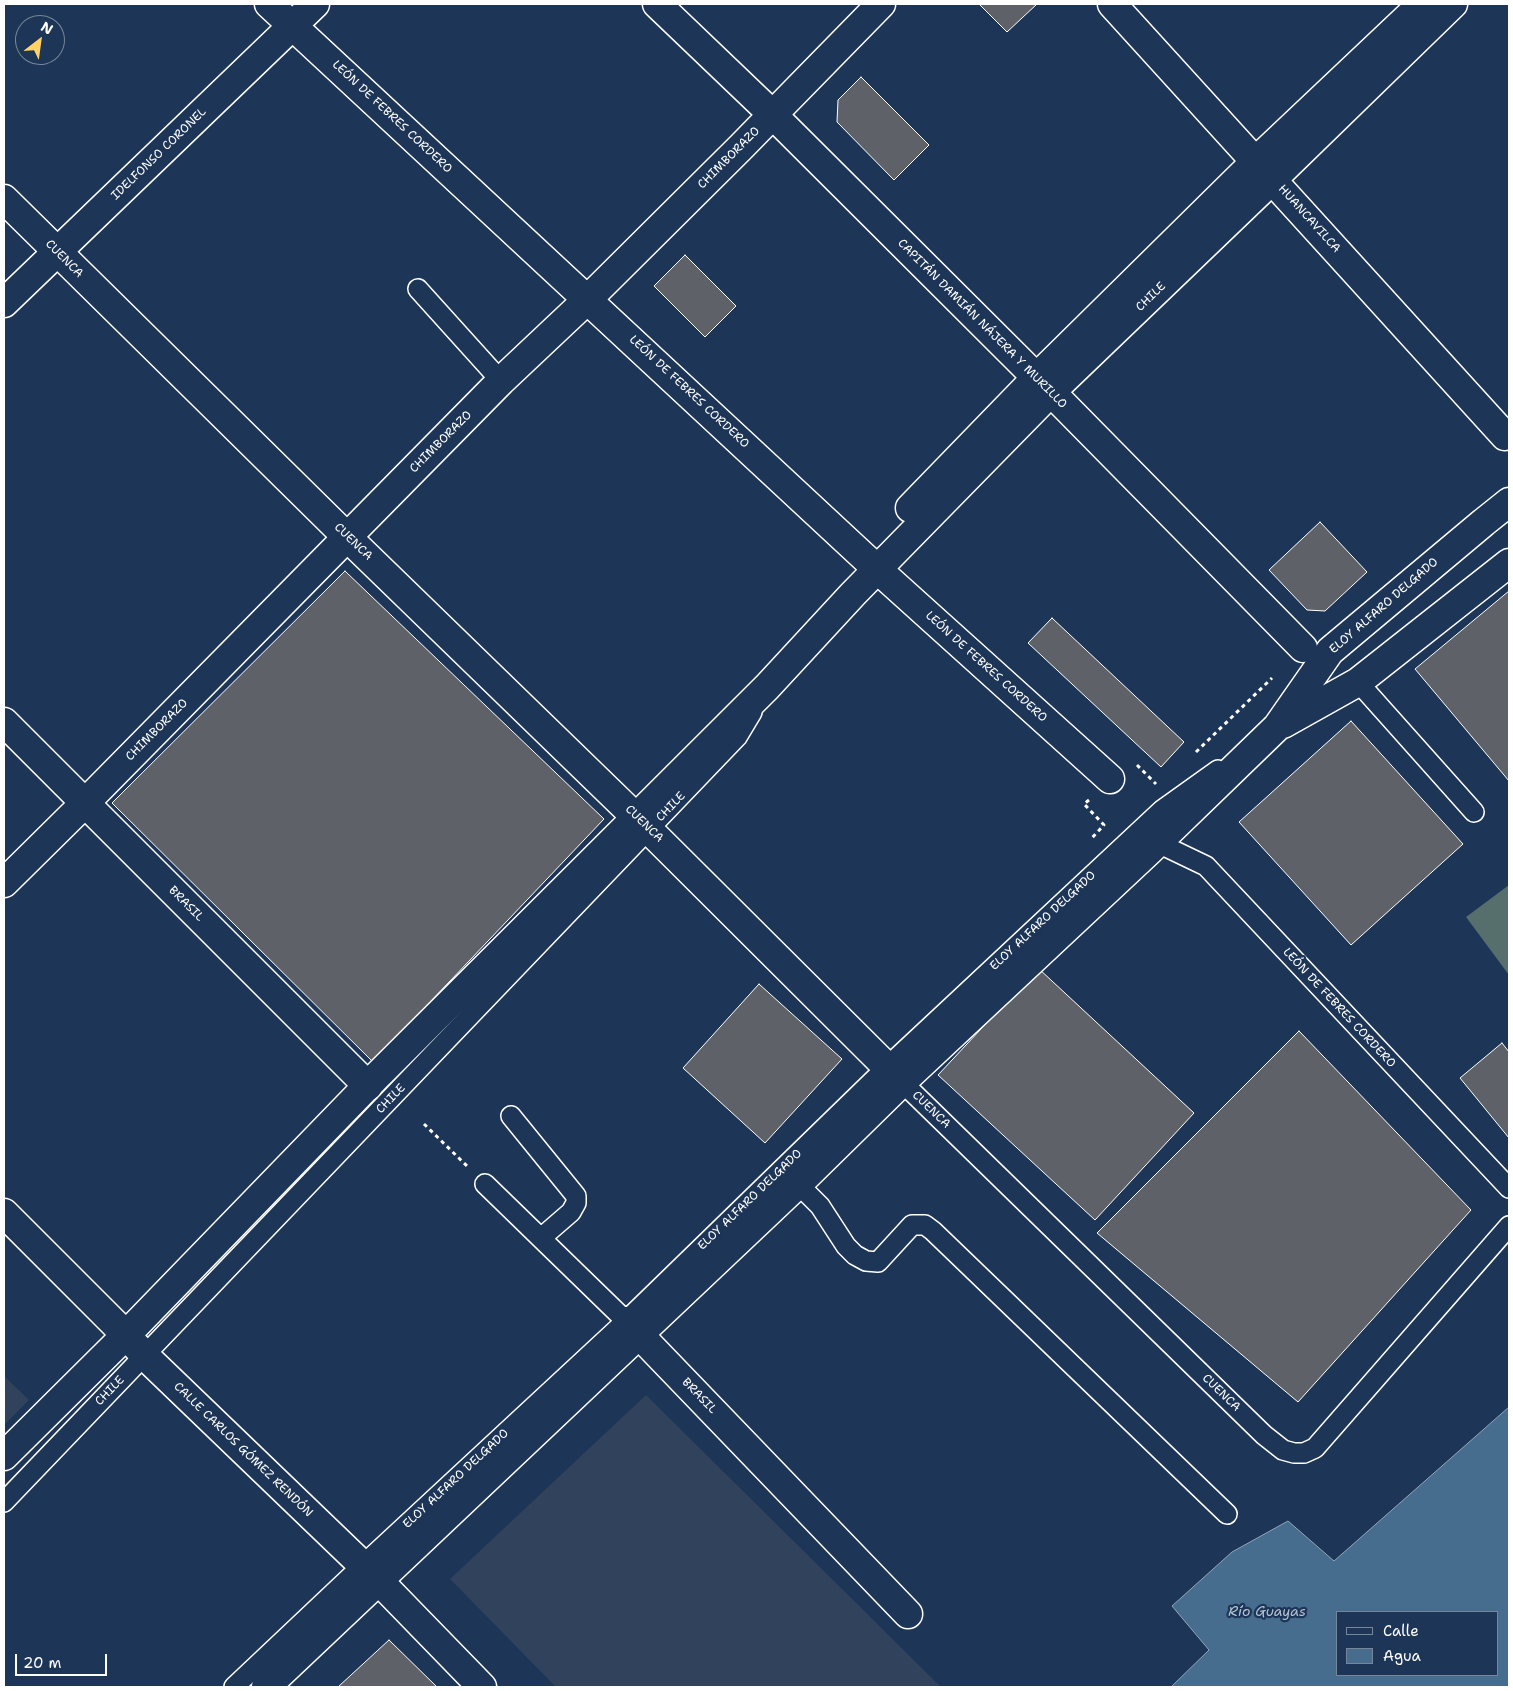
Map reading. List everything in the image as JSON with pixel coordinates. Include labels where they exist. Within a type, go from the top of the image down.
[{"type":"main road","name":"LEÓN DE FEBRES CORDERO","points":[[269,4],[871,563],[1110,779]]},
{"type":"main road","name":"IDELFONSO CORONEL","points":[[4,303],[315,4]]},
{"type":"main road","name":"CAPITÁN DAMIÁN NÁJERA Y MURILLO","points":[[657,4],[772,114],[1044,384],[1303,648]]},
{"type":"main road","name":"CHIMBORAZO","points":[[4,883],[501,381],[588,299],[881,4]]},
{"type":"main road","name":"HUANCAVILCA","points":[[1112,4],[1505,436]]},
{"type":"main road","name":"CHILE","points":[[4,1456],[368,1086],[643,824],[853,594],[871,563],[1044,384],[1265,170],[1422,4]]},
{"type":"main road","name":"CHILE","points":[[1265,170],[1453,4]]},
{"type":"main road","name":"CUENCA","points":[[4,200],[643,824],[895,1074]]},
{"type":"main road","name":"ELOY ALFARO DELGADO","points":[[266,1687],[370,1573],[633,1328],[798,1184],[895,1074],[1158,843],[1277,727],[1330,651],[1509,502]]},
{"type":"main road","name":"ELOY ALFARO DELGADO","points":[[1277,727],[1358,682],[1509,563]]},
{"type":"main road","name":"BRASIL","points":[[4,722],[368,1086]]},
{"type":"main road","name":"CALLE CARLOS GÓMEZ RENDÓN","points":[[4,1213],[126,1334],[144,1355],[370,1573],[482,1687]]},
{"type":"main road","name":"BRASIL","points":[[633,1328],[908,1614]]},
{"type":"lane","points":[[418,289],[501,381]]},
{"type":"lane","points":[[1358,682],[1474,812]]},
{"type":"lane","name":"ELOY ALFARO DELGADO","points":[[633,1328],[895,1074],[1162,810],[1277,727]]},
{"type":"lane","name":"CHILE","points":[[4,1502],[643,824]]},
{"type":"lane","name":"LEÓN DE FEBRES CORDERO","points":[[1158,843],[1206,866],[1509,1188]]},
{"type":"lane","name":"CUENCA","points":[[895,1074],[1264,1436],[1283,1450],[1294,1453],[1304,1453],[1315,1448],[1509,1226]]},
{"type":"lane","points":[[511,1116],[576,1196],[576,1203],[571,1212],[541,1238]]},
{"type":"lane","name":"BRASIL","points":[[485,1184],[633,1328]]},
{"type":"lane","points":[[798,1184],[820,1206],[846,1246],[855,1255],[866,1261],[878,1262],[912,1225],[925,1225],[933,1230],[1227,1514]]},
{"type":"lane","name":"ELOY ALFARO DELGADO","points":[[234,1687],[370,1573]]},
{"type":"path","points":[[424,1124],[485,1184]]},
{"type":"shaded area","points":[[4,1376],[29,1400],[4,1425]]},
{"type":"shaded area","points":[[646,1395],[941,1687],[556,1687],[450,1579]]},
{"type":"green space","points":[[1509,885],[1509,975],[1466,917]]},
{"type":"water","name":"Río Guayas","points":[[1509,1407],[1509,1687],[1171,1687],[1209,1650],[1172,1606],[1232,1552],[1288,1521],[1334,1561]]},
{"type":"building","points":[[979,4],[1037,4],[1007,32]]},
{"type":"building","points":[[861,77],[929,145],[894,180],[837,122],[838,100]]},
{"type":"building","points":[[685,255],[736,306],[705,337],[654,286]]},
{"type":"building","points":[[1320,522],[1367,572],[1325,611],[1307,610],[1269,570]]},
{"type":"building","points":[[345,571],[604,819],[373,1062],[112,803]]},
{"type":"building","points":[[1509,591],[1509,781],[1415,669]]},
{"type":"building","points":[[1052,618],[1184,742],[1161,767],[1028,643]]},
{"type":"building","points":[[1351,721],[1463,844],[1351,945],[1239,822]]},
{"type":"building","points":[[1038,968],[1194,1113],[1095,1220],[938,1075]]},
{"type":"building","points":[[759,984],[842,1059],[765,1143],[683,1068]]},
{"type":"building","points":[[1299,1031],[1471,1210],[1298,1402],[1097,1233]]},
{"type":"building","points":[[1502,1043],[1509,1052],[1509,1138],[1460,1078]]},
{"type":"building","points":[[389,1640],[437,1687],[338,1687]]}]
